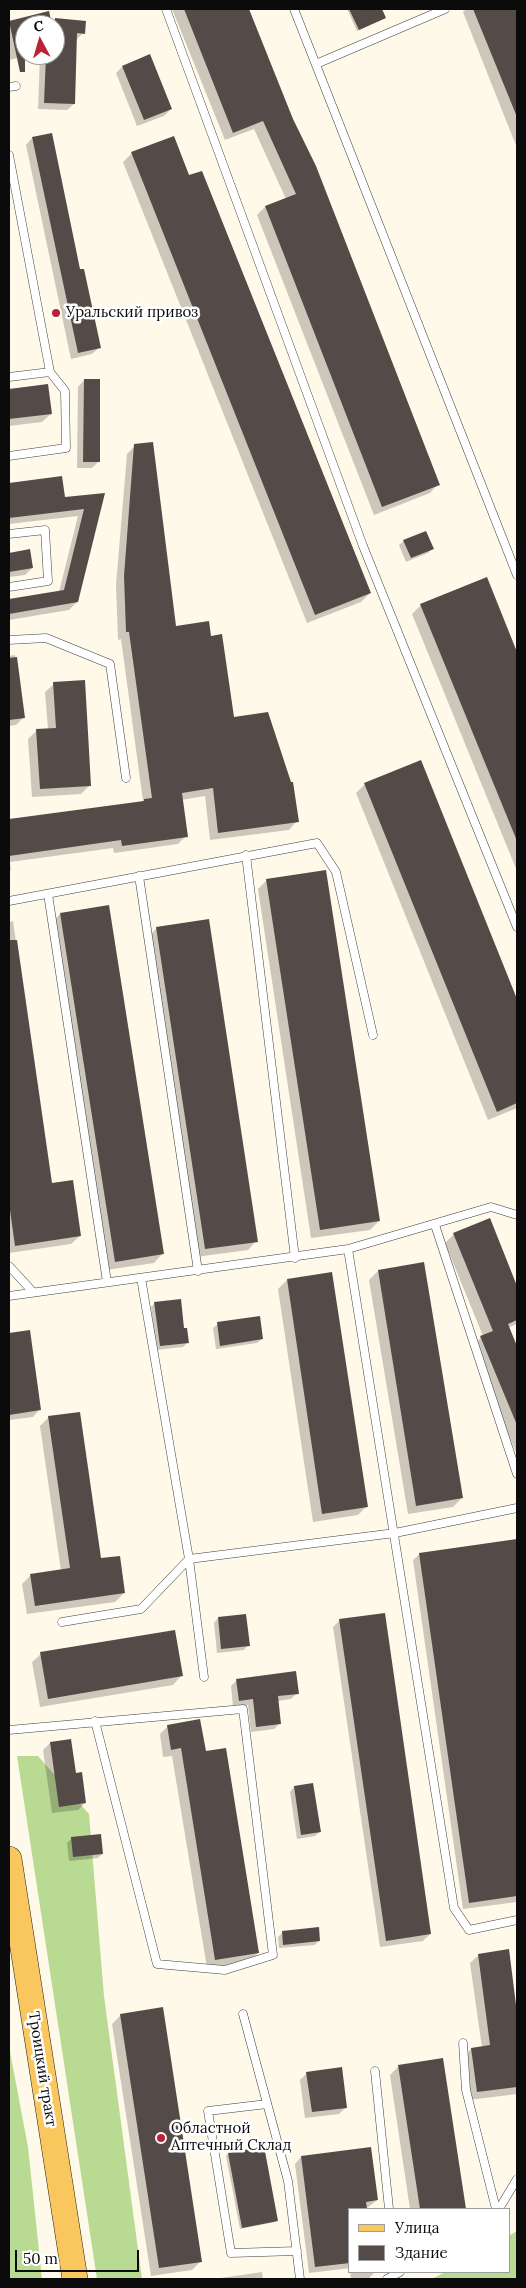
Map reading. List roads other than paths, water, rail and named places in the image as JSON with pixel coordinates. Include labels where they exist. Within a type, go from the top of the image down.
[{"type":"main road","name":"Троицкий тракт","points":[[9,1859],[75,2279]]},
{"type":"lane","points":[[166,9],[363,546],[517,927]]},
{"type":"lane","points":[[294,9],[517,575]]},
{"type":"lane","points":[[316,64],[445,9]]},
{"type":"lane","points":[[9,155],[50,372],[65,391],[66,448],[9,456]]},
{"type":"lane","points":[[9,377],[50,372]]},
{"type":"lane","points":[[9,534],[45,530],[48,581],[9,587]]},
{"type":"lane","points":[[9,640],[46,638],[110,664],[126,778]]},
{"type":"lane","points":[[9,901],[317,843],[336,872],[373,1035]]},
{"type":"lane","points":[[246,855],[294,1258]]},
{"type":"lane","points":[[139,876],[198,1271]]},
{"type":"lane","points":[[48,894],[107,1282]]},
{"type":"lane","points":[[9,1296],[348,1249],[435,1225],[490,1207],[517,1215]]},
{"type":"lane","points":[[435,1225],[517,1474]]},
{"type":"lane","points":[[348,1249],[454,1908],[470,1930],[517,1920]]},
{"type":"lane","points":[[9,1266],[34,1292]]},
{"type":"lane","points":[[141,1278],[189,1559],[204,1677]]},
{"type":"lane","points":[[62,1622],[141,1609],[189,1559],[395,1533],[517,1508]]},
{"type":"lane","points":[[9,1730],[95,1721],[243,1709],[273,1955],[225,1970],[157,1964],[95,1721]]},
{"type":"lane","points":[[243,2014],[288,2181],[300,2279]]},
{"type":"lane","points":[[463,2043],[466,2090],[498,2208]]},
{"type":"lane","points":[[375,2071],[389,2208]]},
{"type":"lane","points":[[267,2104],[208,2111],[231,2253],[297,2251]]},
{"type":"lane","points":[[499,2208],[517,2179]]},
{"type":"lane","points":[[388,2279],[397,2273]]},
{"type":"place","name":"Уральский привоз","points":[[56,313]]},
{"type":"place","name":"Областной Аптечный Склад","points":[[161,2138]]}]
